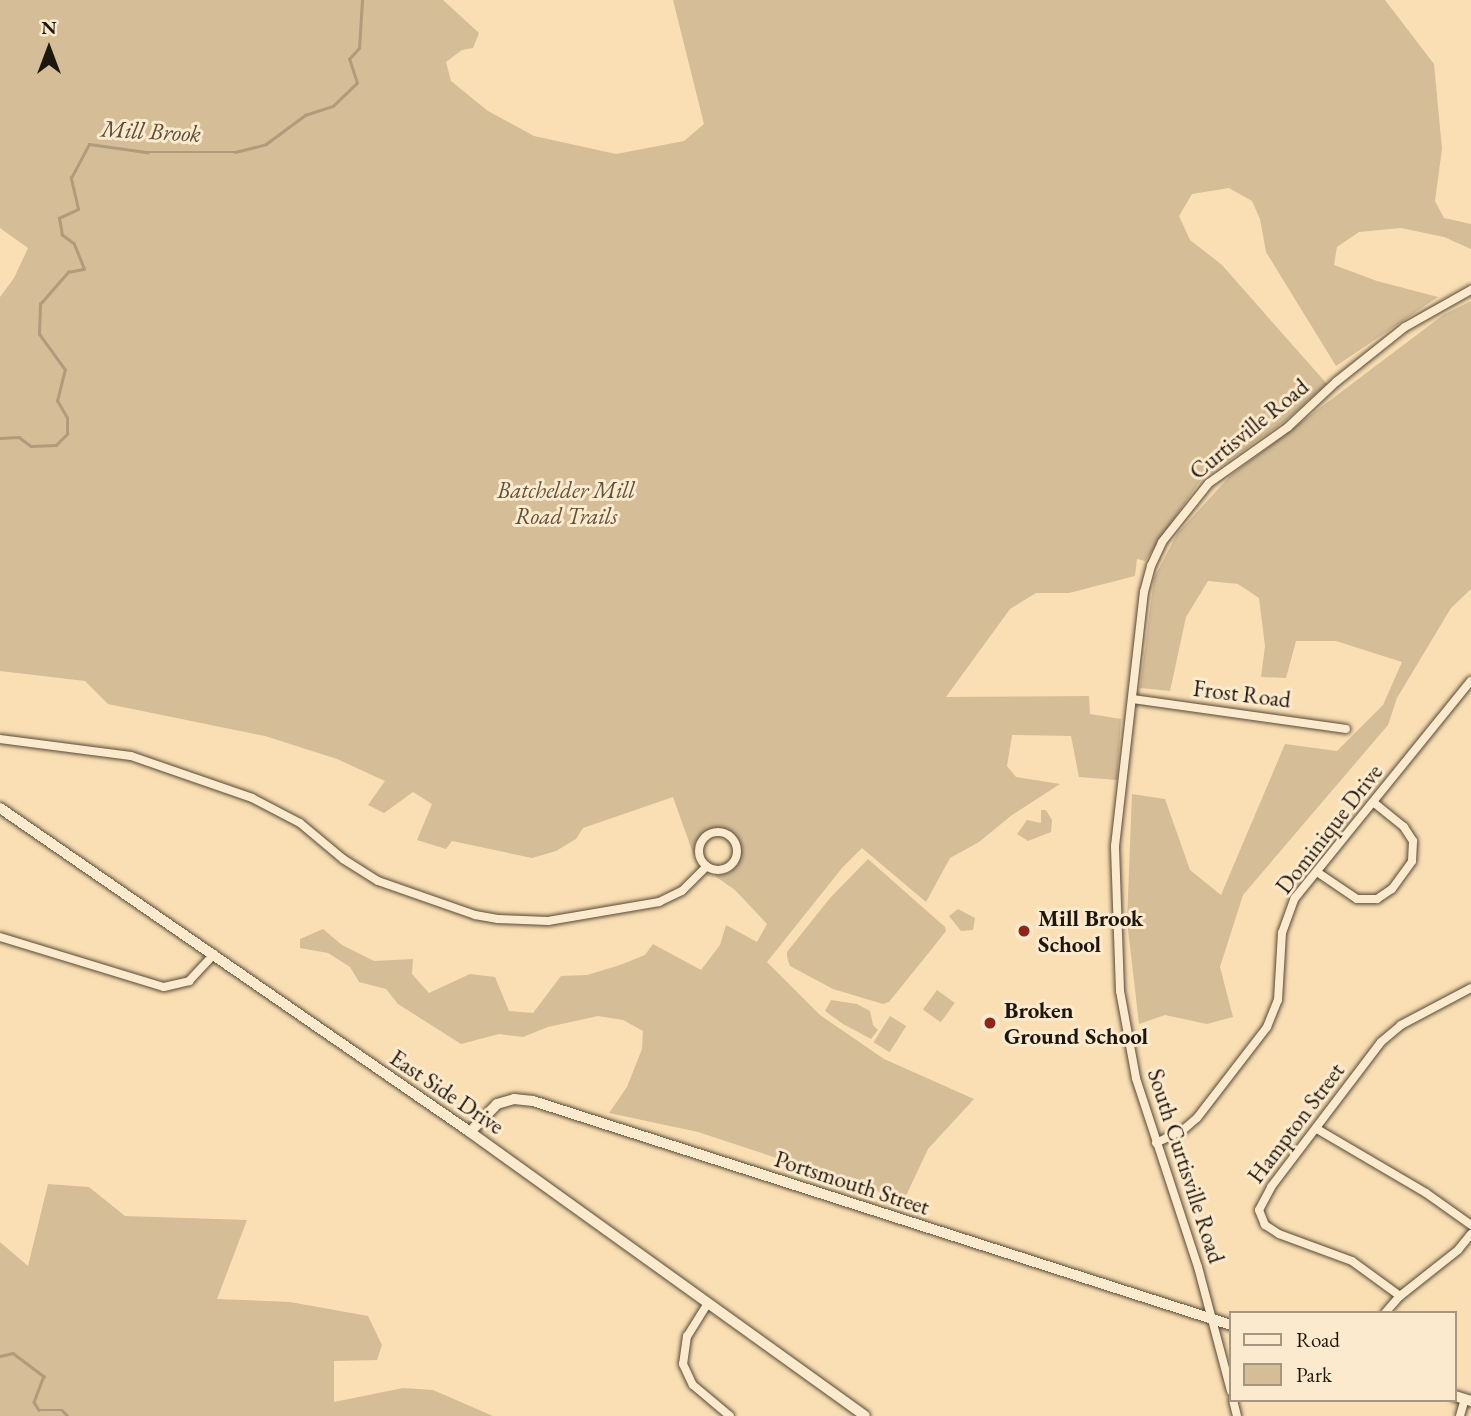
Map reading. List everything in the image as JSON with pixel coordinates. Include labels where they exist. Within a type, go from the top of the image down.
[{"type":"main road","name":"East Side Drive","points":[[0,808],[470,1132],[865,1416]]},
{"type":"street","name":"Curtisville Road","points":[[1132,699],[1143,592],[1162,542],[1192,501],[1226,468],[1288,427],[1336,382],[1389,339],[1420,317],[1471,290]]},
{"type":"street","name":"Dominique Drive","points":[[1156,1143],[1183,1130],[1197,1118],[1267,1027],[1278,1000],[1280,946],[1285,921],[1295,898],[1471,681]]},
{"type":"street","name":"Frost Road","points":[[1132,699],[1346,729]]},
{"type":"street","name":"South Curtisville Road","points":[[1132,699],[1120,794],[1114,879],[1122,1007],[1136,1078],[1214,1320],[1230,1387]]},
{"type":"street","points":[[0,739],[131,756],[242,794],[300,823],[349,864],[378,881],[475,915],[498,919],[548,921],[659,902],[682,891],[707,866]]},
{"type":"street","points":[[1317,872],[1357,899],[1377,899],[1392,889],[1412,861],[1413,841],[1404,827],[1374,803]]},
{"type":"street","points":[[714,832],[730,836],[737,850],[731,864],[722,869],[707,866],[699,852],[701,841],[714,832]]},
{"type":"street","points":[[0,937],[164,987],[189,981],[214,954]]},
{"type":"street","name":"Hampton Street","points":[[1399,1296],[1352,1261],[1279,1234],[1260,1218],[1261,1202],[1389,1034],[1471,988]]},
{"type":"street","name":"Portsmouth Street","points":[[470,1132],[497,1104],[514,1099],[533,1101],[1230,1325]]},
{"type":"street","points":[[1317,1129],[1426,1192],[1471,1225]]},
{"type":"street","points":[[1387,1311],[1399,1296],[1458,1250],[1471,1234]]},
{"type":"street","points":[[708,1303],[687,1336],[683,1364],[693,1385],[730,1416]]},
{"type":"street","points":[[1460,1416],[1464,1398]]},
{"type":"green space","name":"Batchelder Mill Road Trails","points":[[0,0],[443,0],[479,33],[473,48],[462,50],[446,62],[451,81],[488,111],[534,136],[616,154],[684,141],[704,124],[673,0],[1385,0],[1434,64],[1442,149],[1435,201],[1444,218],[1471,224],[1471,249],[1444,237],[1401,228],[1359,232],[1337,247],[1334,265],[1377,281],[1438,297],[1336,366],[1266,252],[1260,219],[1252,201],[1229,188],[1192,194],[1179,216],[1190,240],[1222,265],[1327,384],[1285,421],[1200,481],[1145,561],[1137,559],[1135,576],[1069,593],[1036,593],[1010,609],[946,697],[1089,696],[1090,714],[1121,719],[1117,780],[1079,777],[1071,736],[1012,735],[1007,766],[1016,777],[1060,784],[1012,815],[979,842],[950,858],[926,902],[862,848],[842,868],[767,962],[820,1015],[884,1059],[974,1099],[928,1149],[904,1200],[698,1132],[609,1113],[627,1087],[642,1049],[643,1031],[623,1020],[598,1016],[548,1027],[523,1037],[499,1034],[461,1044],[398,1004],[386,989],[359,982],[350,967],[328,953],[300,948],[300,939],[323,929],[342,945],[374,961],[413,959],[412,974],[429,993],[470,974],[495,977],[509,1011],[533,1013],[561,976],[587,975],[620,965],[645,955],[653,944],[701,970],[720,945],[726,925],[757,942],[767,924],[735,890],[715,876],[729,873],[738,864],[741,853],[737,839],[724,829],[710,830],[695,843],[694,856],[673,797],[583,828],[576,839],[556,851],[532,858],[452,841],[446,849],[417,840],[432,804],[413,792],[384,813],[368,805],[385,781],[337,759],[265,736],[108,704],[85,681],[0,671],[0,297],[14,278],[28,248],[0,228]]},
{"type":"green space","points":[[1471,301],[1471,589],[1451,608],[1397,698],[1388,725],[1243,895],[1220,967],[1233,1017],[1207,1024],[1165,1015],[1139,1024],[1127,921],[1132,794],[1165,799],[1190,870],[1221,895],[1285,744],[1337,751],[1383,705],[1402,662],[1336,641],[1296,641],[1286,678],[1261,677],[1265,646],[1259,598],[1238,584],[1208,581],[1186,617],[1170,691],[1140,688],[1154,578],[1177,534],[1230,476],[1443,315]]},
{"type":"green space","points":[[1041,810],[1046,810],[1052,820],[1051,832],[1028,841],[1017,834],[1027,820],[1041,823]]},
{"type":"green space","points":[[868,859],[945,927],[946,931],[889,1002],[883,1004],[833,989],[790,966],[787,957],[787,952],[830,898]]},
{"type":"green space","points":[[958,909],[975,918],[973,930],[961,931],[949,916]]},
{"type":"green space","points":[[937,990],[955,1003],[941,1022],[923,1009]]},
{"type":"green space","points":[[831,1000],[857,1004],[870,1011],[873,1025],[878,1030],[871,1039],[825,1011]]},
{"type":"green space","points":[[890,1016],[906,1026],[890,1052],[874,1042]]},
{"type":"green space","points":[[48,1184],[89,1187],[125,1216],[247,1220],[217,1299],[290,1302],[368,1316],[382,1345],[377,1360],[334,1361],[334,1402],[403,1388],[433,1390],[493,1416],[0,1416],[0,1242],[28,1266]]},
{"type":"waterway","name":"Mill Brook","points":[[0,438],[19,437],[31,446],[56,445],[67,434],[67,418],[57,401],[65,370],[39,334],[40,304],[68,272],[84,269],[74,244],[62,235],[59,218],[78,209],[71,178],[89,144],[147,152],[235,152],[266,144],[305,115],[333,106],[357,83],[349,59],[359,48],[362,0]]},
{"type":"waterway","name":"Mill Brook","points":[[0,1356],[13,1353],[44,1376],[34,1402],[39,1410],[62,1410],[68,1416]]},
{"type":"place","name":"Mill Brook School","points":[[1024,931]]},
{"type":"place","name":"Broken Ground School","points":[[990,1023]]}]
